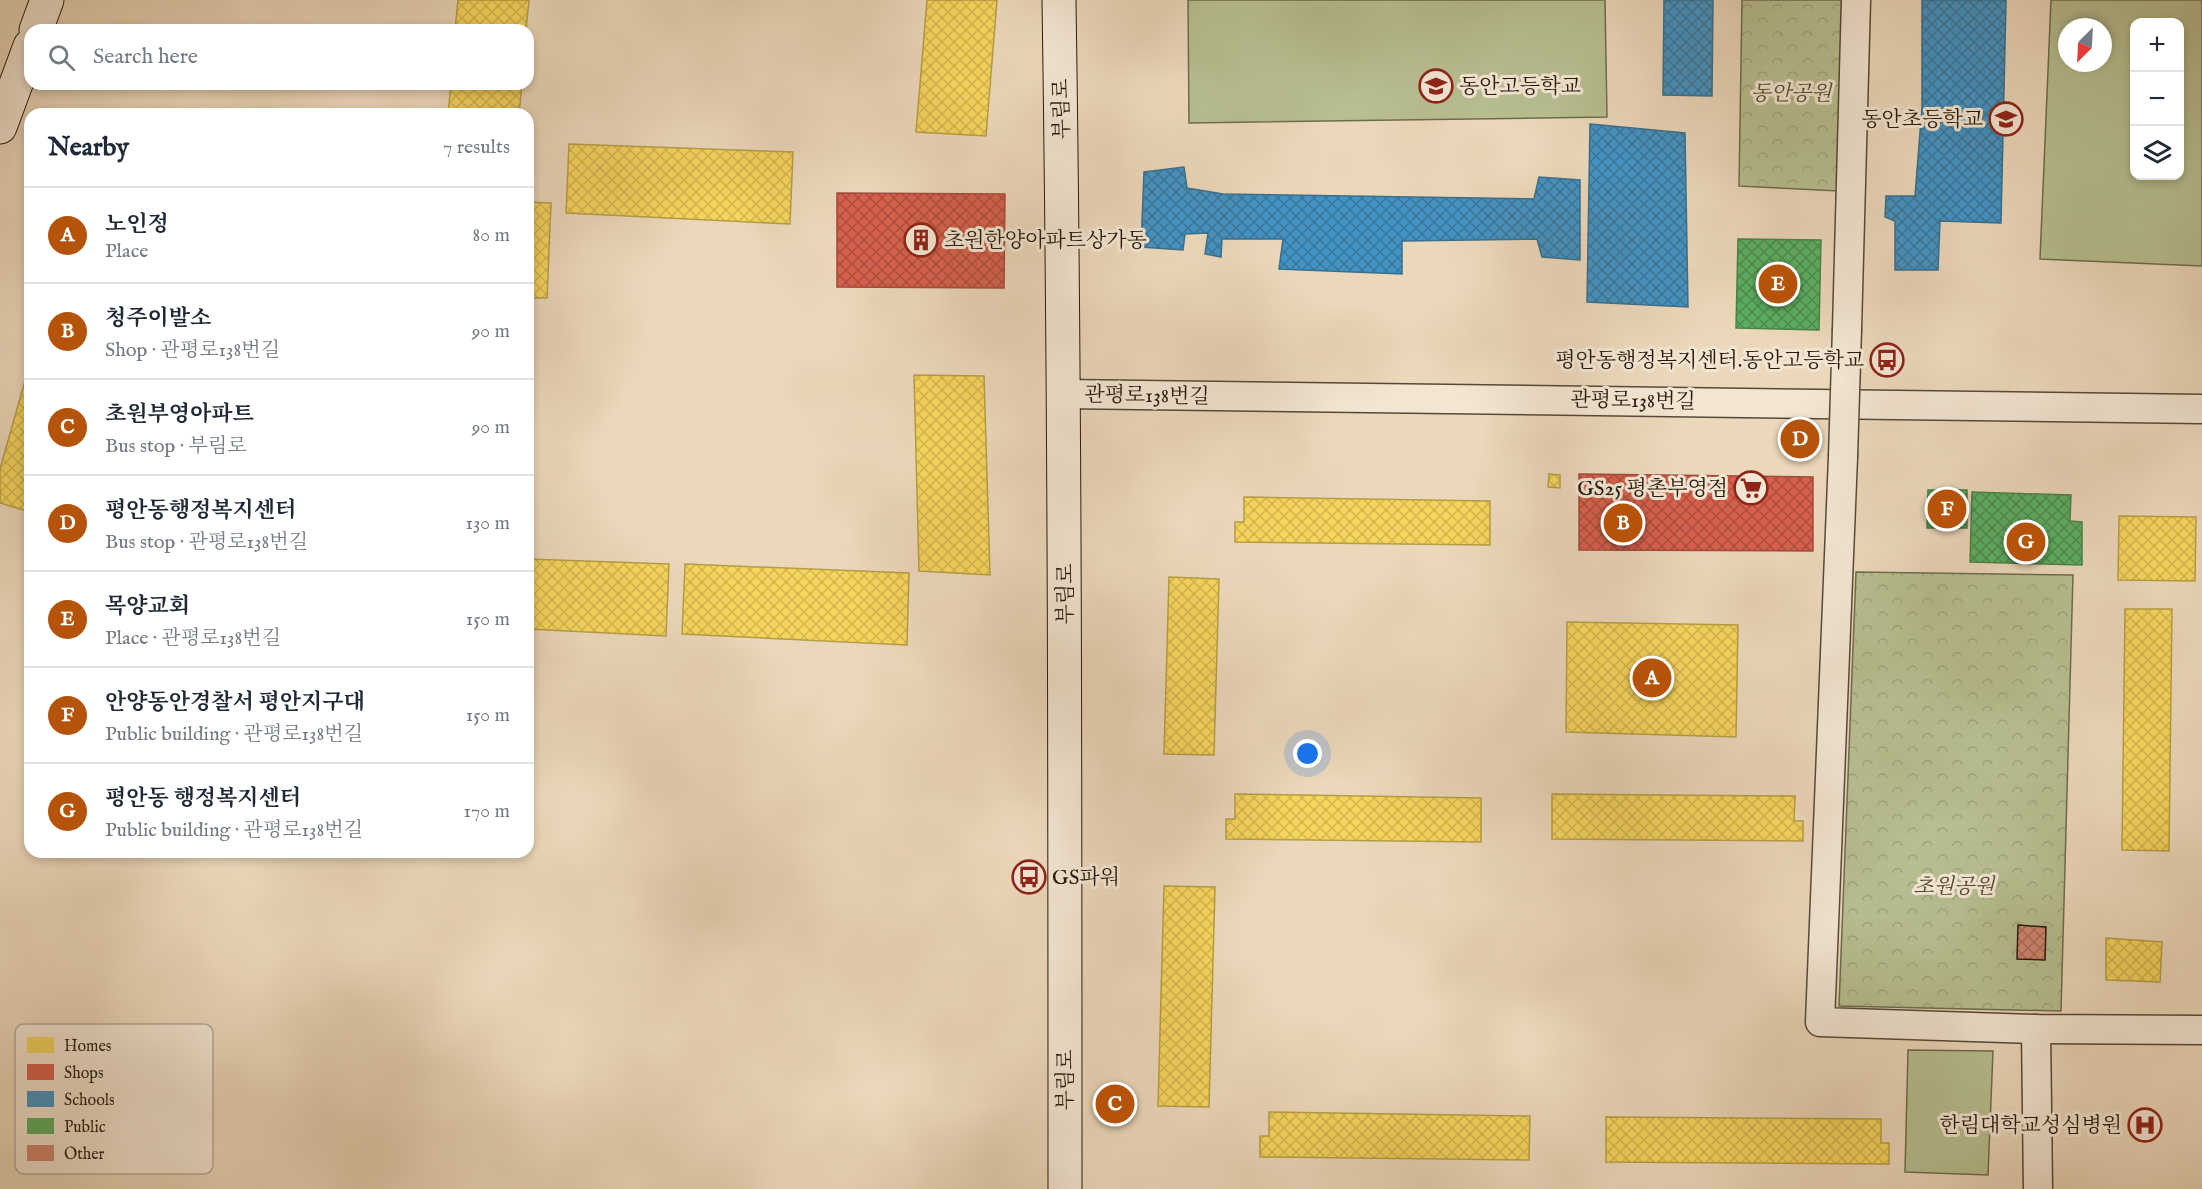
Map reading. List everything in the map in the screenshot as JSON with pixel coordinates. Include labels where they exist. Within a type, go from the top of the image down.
[{"type":"street","points":[[38,24],[47,0]]},
{"type":"street","name":"부림로","points":[[1059,0],[1066,745],[1065,1189]]},
{"type":"street","points":[[1856,0],[1843,457],[1820,1022],[2036,1029],[2202,1030]]},
{"type":"street","points":[[0,127],[24,62]]},
{"type":"street","name":"관평로138번길","points":[[1064,394],[2202,409]]},
{"type":"street","points":[[2036,1029],[2038,1189]]},
{"type":"green space","points":[[1188,0],[1605,0],[1607,117],[1189,123]]},
{"type":"green space","name":"동안공원","points":[[1742,0],[1844,0],[1839,191],[1739,186]]},
{"type":"green space","points":[[2051,0],[2202,0],[2202,266],[2040,259]]},
{"type":"green space","name":"초원공원","points":[[1856,572],[2073,575],[2061,1011],[1839,1006]]},
{"type":"green space","points":[[1908,1050],[1993,1051],[1988,1175],[1905,1172]]},
{"type":"building: Homes","points":[[458,0],[529,0],[527,24],[456,24]]},
{"type":"building: Homes","points":[[927,0],[997,0],[986,136],[916,132]]},
{"type":"building: Homes","points":[[450,90],[521,90],[520,108],[449,108]]},
{"type":"building: Homes","points":[[569,144],[793,152],[790,224],[566,213]]},
{"type":"building: Homes","points":[[534,202],[551,203],[547,298],[534,298]]},
{"type":"building: Homes","points":[[914,375],[984,376],[990,575],[919,571]]},
{"type":"building: Homes","points":[[24,384],[24,510],[0,503],[0,469]]},
{"type":"building: Homes","points":[[1549,474],[1560,475],[1560,488],[1548,487]]},
{"type":"building: Homes","points":[[1244,497],[1490,501],[1490,545],[1235,542],[1235,522],[1244,522]]},
{"type":"building: Homes","points":[[2119,516],[2196,517],[2195,581],[2118,580]]},
{"type":"building: Homes","points":[[534,559],[669,564],[666,636],[534,629]]},
{"type":"building: Homes","points":[[685,564],[909,573],[907,645],[682,634]]},
{"type":"building: Homes","points":[[1169,577],[1219,579],[1214,755],[1164,754]]},
{"type":"building: Homes","points":[[2125,609],[2172,609],[2169,851],[2122,850]]},
{"type":"building: Homes","points":[[1567,622],[1738,625],[1736,737],[1566,732]]},
{"type":"building: Homes","points":[[1235,794],[1481,798],[1481,842],[1226,839],[1226,819],[1235,819]]},
{"type":"building: Homes","points":[[1552,794],[1795,796],[1794,821],[1803,821],[1803,841],[1552,839]]},
{"type":"building: Homes","points":[[1164,886],[1215,887],[1209,1107],[1158,1106]]},
{"type":"building: Homes","points":[[2106,938],[2162,942],[2160,982],[2106,980]]},
{"type":"building: Homes","points":[[1269,1112],[1530,1116],[1529,1160],[1260,1157],[1260,1136],[1269,1136]]},
{"type":"building: Homes","points":[[1606,1117],[1881,1119],[1881,1143],[1889,1143],[1889,1164],[1606,1162]]},
{"type":"building: Shops","name":"초원한양아파트상가동","points":[[837,193],[1005,194],[1004,288],[837,287]]},
{"type":"building: Shops","points":[[1579,474],[1813,477],[1813,551],[1579,550]]},
{"type":"building: Schools","points":[[1664,0],[1713,0],[1712,96],[1663,95]]},
{"type":"building: Schools","points":[[1922,0],[2006,0],[2001,223],[1940,221],[1938,270],[1895,270],[1895,221],[1885,217],[1886,196],[1915,196],[1922,107]]},
{"type":"building: Schools","points":[[1590,124],[1685,133],[1688,307],[1587,302]]},
{"type":"building: Schools","points":[[1184,167],[1187,188],[1223,194],[1534,199],[1539,177],[1580,180],[1580,260],[1542,257],[1537,239],[1402,241],[1402,274],[1279,269],[1283,239],[1222,239],[1221,257],[1205,254],[1208,233],[1185,234],[1183,250],[1141,247],[1144,172]]},
{"type":"building: Public","points":[[1738,239],[1821,240],[1819,330],[1736,328]]},
{"type":"building: Public","points":[[1928,490],[1967,490],[1967,528],[1927,528]]},
{"type":"building: Public","points":[[1972,492],[2071,495],[2070,521],[2082,522],[2082,565],[1970,562]]},
{"type":"building: Other","points":[[2018,925],[2046,927],[2045,960],[2017,959]]},
{"type":"place","name":"동안고등학교","points":[[1436,86]]},
{"type":"place","name":"동안초등학교","points":[[2006,119]]},
{"type":"place","name":"초원한양아파트상가동","points":[[921,240]]},
{"type":"place","name":"목양교회","points":[[1778,284]]},
{"type":"place","name":"평안동행정복지센터.동안고등학교","points":[[1887,360]]},
{"type":"place","name":"평안동행정복지센터","points":[[1800,439]]},
{"type":"place","name":"GS25 평촌부영점","points":[[1751,488]]},
{"type":"place","name":"안양동안경찰서 평안지구대","points":[[1947,509]]},
{"type":"place","name":"청주이발소","points":[[1623,523]]},
{"type":"place","name":"평안동 행정복지센터","points":[[2026,542]]},
{"type":"place","name":"노인정","points":[[1652,678]]},
{"type":"place","name":"GS파워","points":[[1029,877]]},
{"type":"place","name":"초원부영아파트","points":[[1115,1104]]},
{"type":"place","name":"한림대학교성심병원","points":[[2145,1125]]}]
